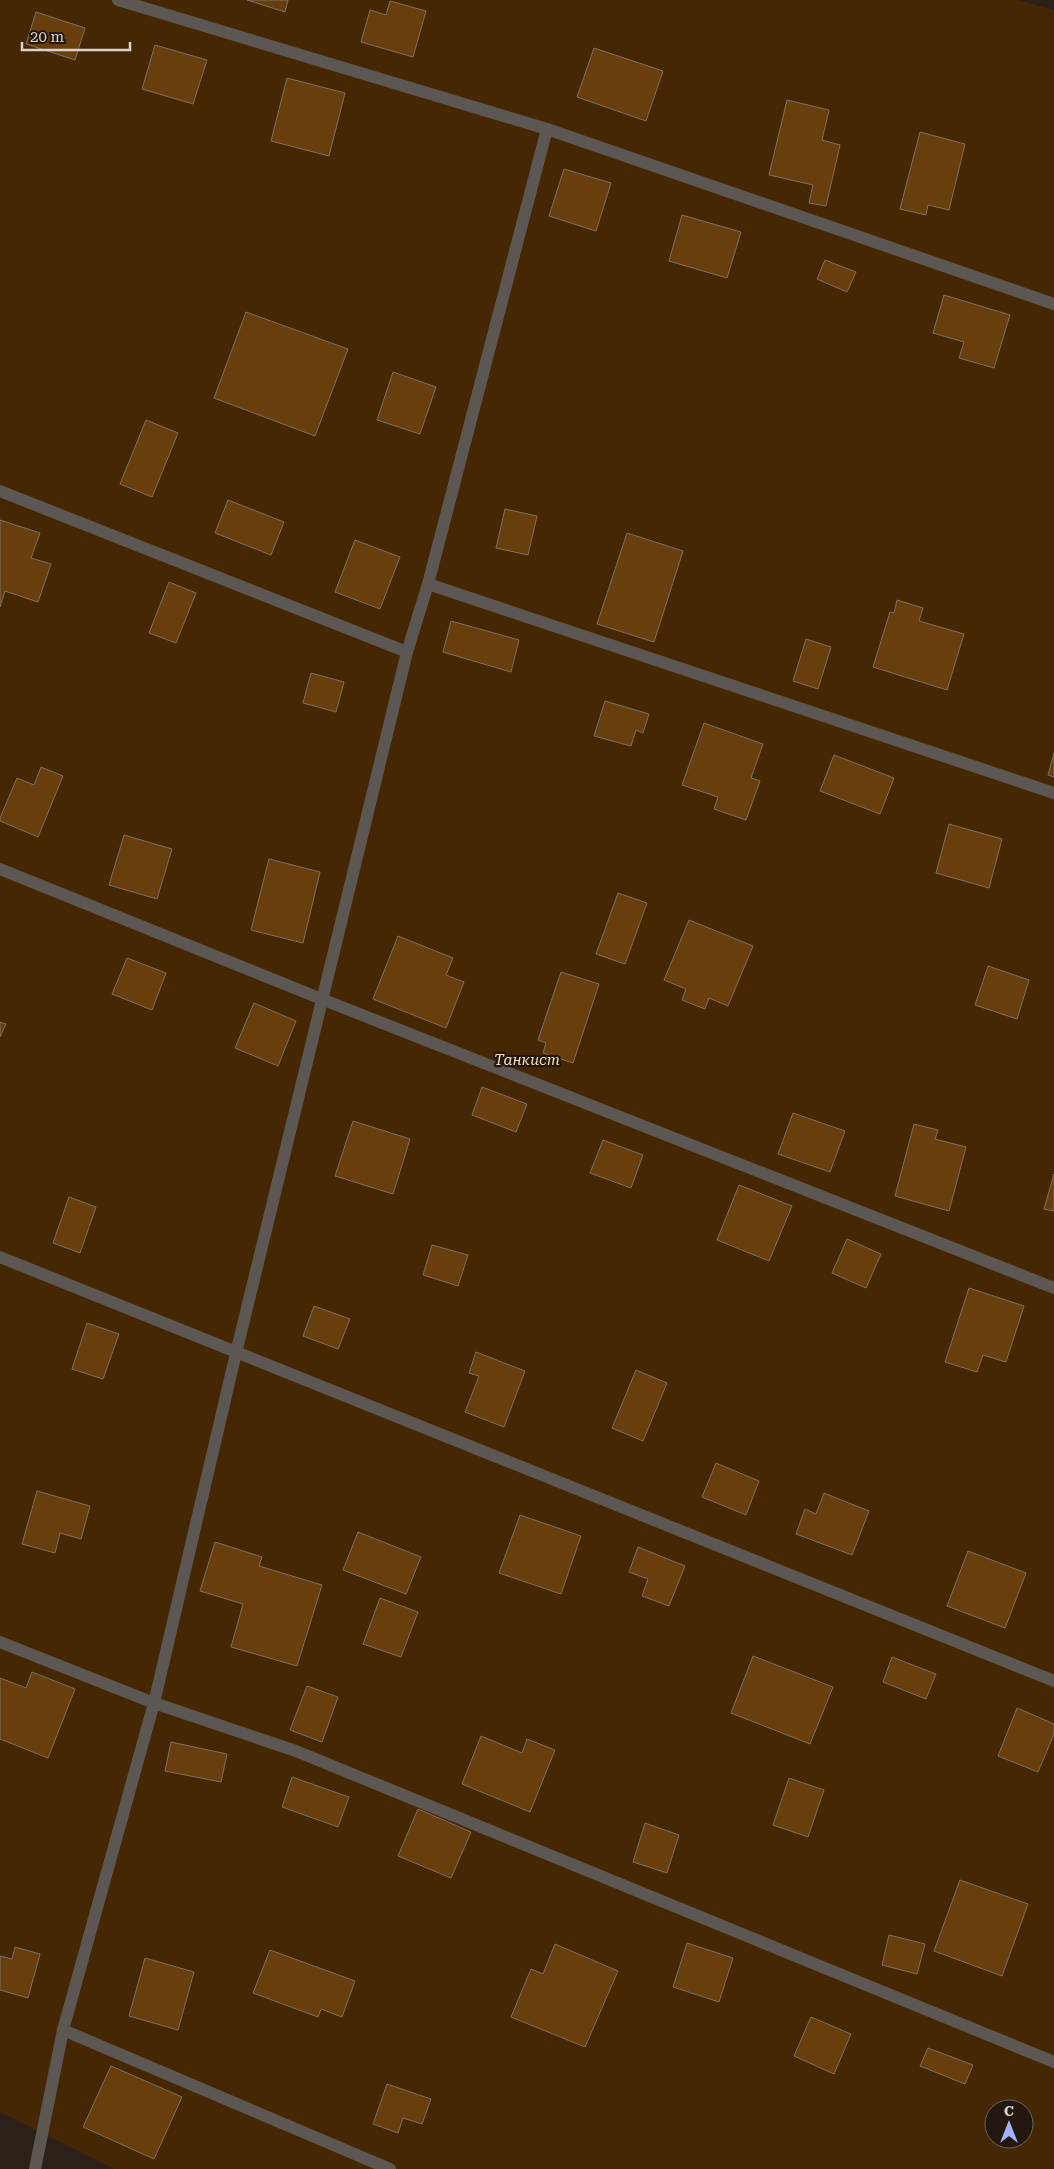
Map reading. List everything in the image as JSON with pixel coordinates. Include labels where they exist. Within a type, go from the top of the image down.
[{"type":"lane","points":[[118,0],[547,129],[1054,304]]},
{"type":"lane","points":[[35,2169],[63,2030],[154,1703],[236,1353],[324,1000],[407,652],[428,584],[547,129]]},
{"type":"lane","points":[[0,490],[407,652]]},
{"type":"lane","points":[[428,584],[1054,793]]},
{"type":"lane","points":[[0,869],[324,1000],[1054,1288]]},
{"type":"lane","points":[[0,1257],[1054,1681]]},
{"type":"lane","points":[[0,1642],[154,1703],[296,1751],[1054,2062]]},
{"type":"lane","points":[[63,2030],[390,2169]]},
{"type":"green space","name":"Танкист","points":[[0,0],[1018,0],[1054,10],[1054,2169],[114,2169],[0,2112]]},
{"type":"building","points":[[247,0],[288,0],[285,12]]},
{"type":"building","points":[[390,1],[426,11],[413,57],[361,42],[370,10],[386,15]]},
{"type":"building","points":[[36,12],[85,28],[75,60],[26,44]]},
{"type":"building","points":[[155,45],[207,60],[193,104],[142,89]]},
{"type":"building","points":[[594,48],[663,71],[646,121],[577,97]]},
{"type":"building","points":[[287,78],[345,93],[329,156],[271,141]]},
{"type":"building","points":[[787,100],[829,110],[822,140],[840,145],[826,206],[809,203],[813,185],[769,175]]},
{"type":"building","points":[[920,132],[965,144],[949,210],[928,205],[926,215],[900,209]]},
{"type":"building","points":[[564,169],[611,183],[596,231],[549,216]]},
{"type":"building","points":[[682,215],[741,232],[727,278],[669,261]]},
{"type":"building","points":[[825,260],[856,272],[847,292],[817,279]]},
{"type":"building","points":[[944,295],[1010,315],[994,368],[959,358],[964,342],[933,333]]},
{"type":"building","points":[[246,312],[348,349],[315,436],[214,398]]},
{"type":"building","points":[[393,372],[436,387],[420,434],[377,420]]},
{"type":"building","points":[[146,420],[178,433],[152,497],[120,484]]},
{"type":"building","points":[[228,500],[284,522],[271,555],[215,533]]},
{"type":"building","points":[[505,509],[537,516],[528,555],[496,548]]},
{"type":"building","points":[[0,520],[40,533],[31,558],[51,564],[38,602],[5,591],[0,607]]},
{"type":"building","points":[[627,533],[683,551],[654,642],[597,624]]},
{"type":"building","points":[[355,540],[400,557],[380,609],[335,592]]},
{"type":"building","points":[[169,582],[196,593],[176,643],[149,633]]},
{"type":"building","points":[[897,600],[923,608],[919,621],[964,634],[947,690],[873,667],[890,612],[894,613]]},
{"type":"building","points":[[451,621],[519,640],[511,672],[443,652]]},
{"type":"building","points":[[806,639],[831,647],[818,689],[793,681]]},
{"type":"building","points":[[311,673],[344,682],[336,712],[303,703]]},
{"type":"building","points":[[605,701],[649,714],[643,733],[636,730],[631,746],[594,736]]},
{"type":"building","points":[[704,723],[763,744],[751,778],[760,781],[746,820],[714,809],[718,797],[682,785]]},
{"type":"building","points":[[1054,753],[1054,777],[1048,775]]},
{"type":"building","points":[[834,755],[894,778],[880,814],[820,791]]},
{"type":"building","points":[[41,767],[63,776],[38,837],[0,821],[0,818],[17,778],[34,785]]},
{"type":"building","points":[[949,824],[1002,839],[989,888],[936,873]]},
{"type":"building","points":[[124,835],[172,849],[157,899],[109,885]]},
{"type":"building","points":[[269,859],[320,872],[303,943],[251,930]]},
{"type":"building","points":[[618,893],[647,903],[625,964],[596,954]]},
{"type":"building","points":[[689,920],[753,946],[728,1006],[709,998],[705,1009],[682,1000],[686,989],[664,980]]},
{"type":"building","points":[[398,936],[453,958],[446,975],[464,982],[446,1028],[373,999]]},
{"type":"building","points":[[127,958],[166,973],[152,1010],[112,994]]},
{"type":"building","points":[[988,966],[1029,980],[1017,1019],[975,1005]]},
{"type":"building","points":[[561,972],[599,984],[573,1063],[543,1053],[546,1043],[538,1040]]},
{"type":"building","points":[[254,1003],[296,1021],[278,1066],[235,1048]]},
{"type":"building","points":[[0,1022],[6,1024],[0,1037]]},
{"type":"building","points":[[482,1087],[527,1104],[516,1132],[472,1115]]},
{"type":"building","points":[[793,1113],[845,1131],[830,1172],[778,1154]]},
{"type":"building","points":[[353,1121],[410,1139],[393,1194],[335,1176]]},
{"type":"building","points":[[914,1124],[938,1130],[935,1139],[966,1147],[949,1211],[895,1196]]},
{"type":"building","points":[[603,1140],[643,1155],[631,1188],[590,1173]]},
{"type":"building","points":[[1054,1174],[1054,1211],[1044,1209]]},
{"type":"building","points":[[739,1185],[792,1206],[769,1261],[717,1240]]},
{"type":"building","points":[[69,1197],[96,1207],[80,1253],[53,1243]]},
{"type":"building","points":[[847,1239],[881,1254],[866,1288],[832,1273]]},
{"type":"building","points":[[432,1245],[468,1255],[458,1286],[423,1275]]},
{"type":"building","points":[[969,1288],[1024,1306],[1006,1362],[983,1355],[977,1372],[945,1362]]},
{"type":"building","points":[[314,1306],[350,1319],[338,1349],[303,1336]]},
{"type":"building","points":[[87,1323],[119,1334],[103,1379],[72,1369]]},
{"type":"building","points":[[476,1352],[525,1371],[504,1427],[465,1412],[479,1376],[469,1373]]},
{"type":"building","points":[[636,1370],[667,1383],[643,1441],[612,1428]]},
{"type":"building","points":[[716,1463],[759,1481],[746,1515],[702,1497]]},
{"type":"building","points":[[37,1491],[90,1506],[81,1539],[60,1533],[55,1553],[22,1544]]},
{"type":"building","points":[[824,1493],[869,1511],[852,1555],[796,1534],[805,1509],[816,1514]]},
{"type":"building","points":[[520,1515],[581,1536],[561,1594],[499,1573]]},
{"type":"building","points":[[358,1532],[421,1557],[406,1594],[343,1570]]},
{"type":"building","points":[[215,1542],[262,1557],[259,1566],[322,1585],[297,1666],[231,1647],[243,1604],[200,1591]]},
{"type":"building","points":[[638,1547],[685,1566],[669,1606],[642,1596],[648,1579],[629,1572]]},
{"type":"building","points":[[968,1551],[1026,1573],[1005,1628],[947,1606]]},
{"type":"building","points":[[380,1598],[418,1612],[401,1657],[363,1644]]},
{"type":"building","points":[[753,1656],[833,1687],[810,1744],[731,1713]]},
{"type":"building","points":[[892,1657],[936,1674],[926,1699],[883,1682]]},
{"type":"building","points":[[32,1672],[75,1689],[48,1758],[0,1739],[0,1678],[26,1688]]},
{"type":"building","points":[[307,1686],[338,1697],[322,1742],[290,1730]]},
{"type":"building","points":[[1017,1708],[1054,1724],[1054,1734],[1038,1772],[998,1756]]},
{"type":"building","points":[[481,1736],[522,1753],[527,1739],[555,1750],[530,1812],[462,1784]]},
{"type":"building","points":[[171,1742],[227,1754],[221,1782],[165,1771]]},
{"type":"building","points":[[292,1777],[349,1797],[338,1827],[282,1807]]},
{"type":"building","points":[[789,1778],[824,1790],[808,1837],[773,1825]]},
{"type":"building","points":[[418,1809],[471,1832],[451,1878],[398,1856]]},
{"type":"building","points":[[645,1823],[679,1835],[667,1873],[633,1862]]},
{"type":"building","points":[[960,1880],[1028,1904],[1002,1976],[934,1951]]},
{"type":"building","points":[[889,1935],[925,1944],[917,1974],[882,1965]]},
{"type":"building","points":[[687,1943],[733,1958],[719,2002],[673,1987]]},
{"type":"building","points":[[555,1944],[618,1971],[585,2047],[511,2017],[531,1969],[543,1974]]},
{"type":"building","points":[[15,1947],[40,1954],[28,1998],[0,1990],[0,1956],[12,1959]]},
{"type":"building","points":[[270,1950],[355,1981],[342,2017],[321,2009],[318,2017],[253,1993]]},
{"type":"building","points":[[145,1958],[194,1972],[178,2030],[129,2016]]},
{"type":"building","points":[[811,2017],[851,2034],[834,2074],[794,2056]]},
{"type":"building","points":[[928,2048],[973,2065],[965,2084],[920,2066]]},
{"type":"building","points":[[111,2066],[182,2097],[154,2159],[83,2127]]},
{"type":"building","points":[[387,2084],[431,2099],[422,2124],[403,2118],[398,2133],[373,2124]]}]
